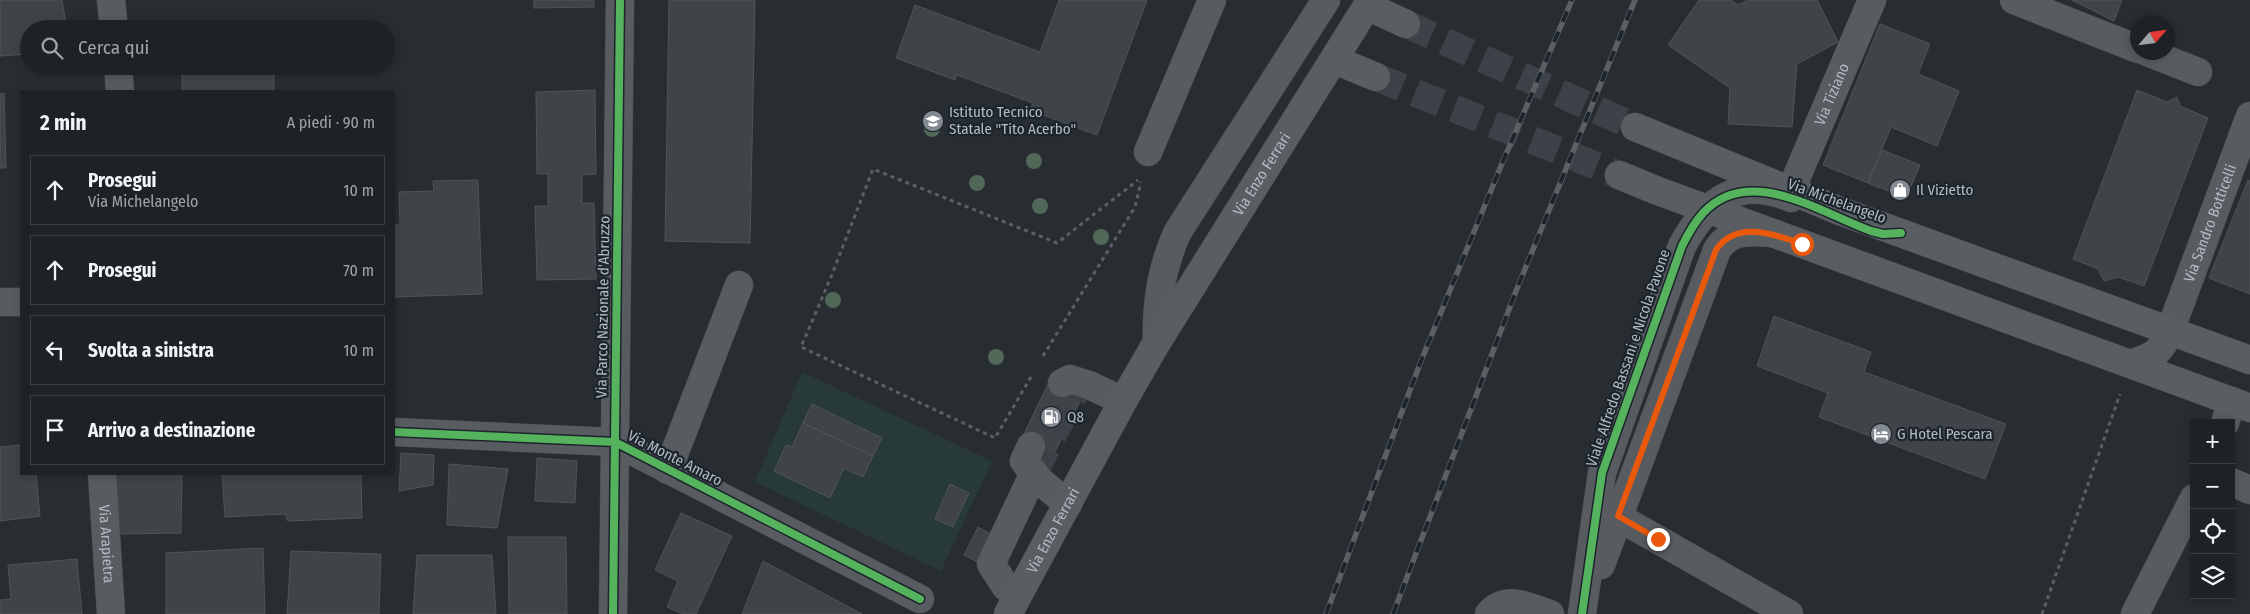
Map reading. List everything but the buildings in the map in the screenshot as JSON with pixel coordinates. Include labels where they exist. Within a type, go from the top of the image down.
[{"type":"main road","name":"Via Enzo Ferrari","points":[[1013,605],[1157,342],[1369,3]]},
{"type":"main road","points":[[1369,3],[1406,24]]},
{"type":"main road","points":[[1335,60],[1376,76]]},
{"type":"main road","name":"Via Michelangelo","points":[[1635,128],[1900,233],[2250,360]]},
{"type":"main road","points":[[1619,175],[1658,192],[1708,208],[1773,233],[2127,375],[2235,411]]},
{"type":"main road","points":[[2127,375],[2158,352],[2170,331]]},
{"type":"street","points":[[111,0],[113,20]]},
{"type":"street","name":"Via Parco Nazionale d'Abruzzo","points":[[613,614],[620,0]]},
{"type":"street","points":[[1148,152],[1212,0]]},
{"type":"street","name":"Via Enzo Ferrari","points":[[1157,342],[1159,285],[1167,257],[1177,233],[1326,0]]},
{"type":"street","name":"Via Tiziano","points":[[1791,190],[1872,0]]},
{"type":"street","points":[[2014,0],[2130,46]]},
{"type":"street","points":[[2167,60],[2198,72]]},
{"type":"street","points":[[119,75],[120,90]]},
{"type":"street","name":"Via Sandro Botticelli","points":[[2170,331],[2250,116]]},
{"type":"street","name":"Via Michelangelo","points":[[1708,208],[1718,201],[1738,193],[1763,191],[1780,194],[1871,231],[1883,234],[1900,233]]},
{"type":"street","name":"Viale Alfredo Bassani e Nicola Pavone","points":[[1658,192],[1675,214],[1681,234],[1682,246]]},
{"type":"street","name":"Viale Alfredo Bassani e Nicola Pavone","points":[[1607,518],[1602,473],[1682,246],[1693,225],[1708,208]]},
{"type":"street","name":"Viale Alfredo Bassani e Nicola Pavone","points":[[1583,614],[1607,518],[1716,250],[1725,240],[1737,233],[1773,233]]},
{"type":"street","points":[[668,470],[739,285]]},
{"type":"street","points":[[0,302],[20,302]]},
{"type":"street","points":[[1062,383],[1070,379],[1123,401]]},
{"type":"street","name":"Via Monte Amaro","points":[[395,432],[615,442],[920,599]]},
{"type":"street","points":[[1031,446],[1024,461],[1041,482],[1068,504]]},
{"type":"street","points":[[1013,605],[1006,586],[991,564],[1034,473]]},
{"type":"street","name":"Via Arapietra","points":[[102,475],[112,614]]},
{"type":"street","points":[[2235,484],[2250,490]]},
{"type":"street","points":[[2135,614],[2190,506]]},
{"type":"street","points":[[1607,518],[1788,614]]},
{"type":"street","points":[[1489,614],[1495,607],[1514,602],[1550,614]]},
{"type":"path","points":[[1034,372],[995,438],[801,348],[832,276],[873,169],[1057,243],[1142,176],[1134,207],[1038,364]]},
{"type":"path","points":[[2042,614],[2127,375]]},
{"type":"shaded area","points":[[802,372],[992,461],[941,571],[755,482]]},
{"type":"tunnel","points":[[1406,24],[1635,127]]},
{"type":"tunnel","points":[[1376,77],[1619,175]]},
{"type":"tunnel","points":[[1034,473],[1080,382]]},
{"type":"railway","points":[[1326,614],[1421,361],[1572,0]]},
{"type":"railway","points":[[1393,614],[1516,291],[1635,0]]},
{"type":"cycle path","points":[[613,614],[620,0]]},
{"type":"cycle path","points":[[1582,614],[1602,473],[1682,246],[1691,229],[1703,213],[1721,199],[1742,192],[1763,192],[1808,204],[1871,231],[1883,234],[1901,233]]},
{"type":"cycle path","points":[[395,432],[615,442],[920,599]]},
{"type":"place","name":"Istituto Tecnico Statale \"Tito Acerbo\"","points":[[933,121]]},
{"type":"place","name":"Il Vizietto","points":[[1900,190]]},
{"type":"place","name":"Q8","points":[[1051,417]]},
{"type":"place","name":"G Hotel Pescara","points":[[1881,434]]},
{"type":"route","points":[[1658,539],[1618,516],[1716,250],[1731,236],[1737,233],[1748,232],[1773,233],[1802,244]]}]
